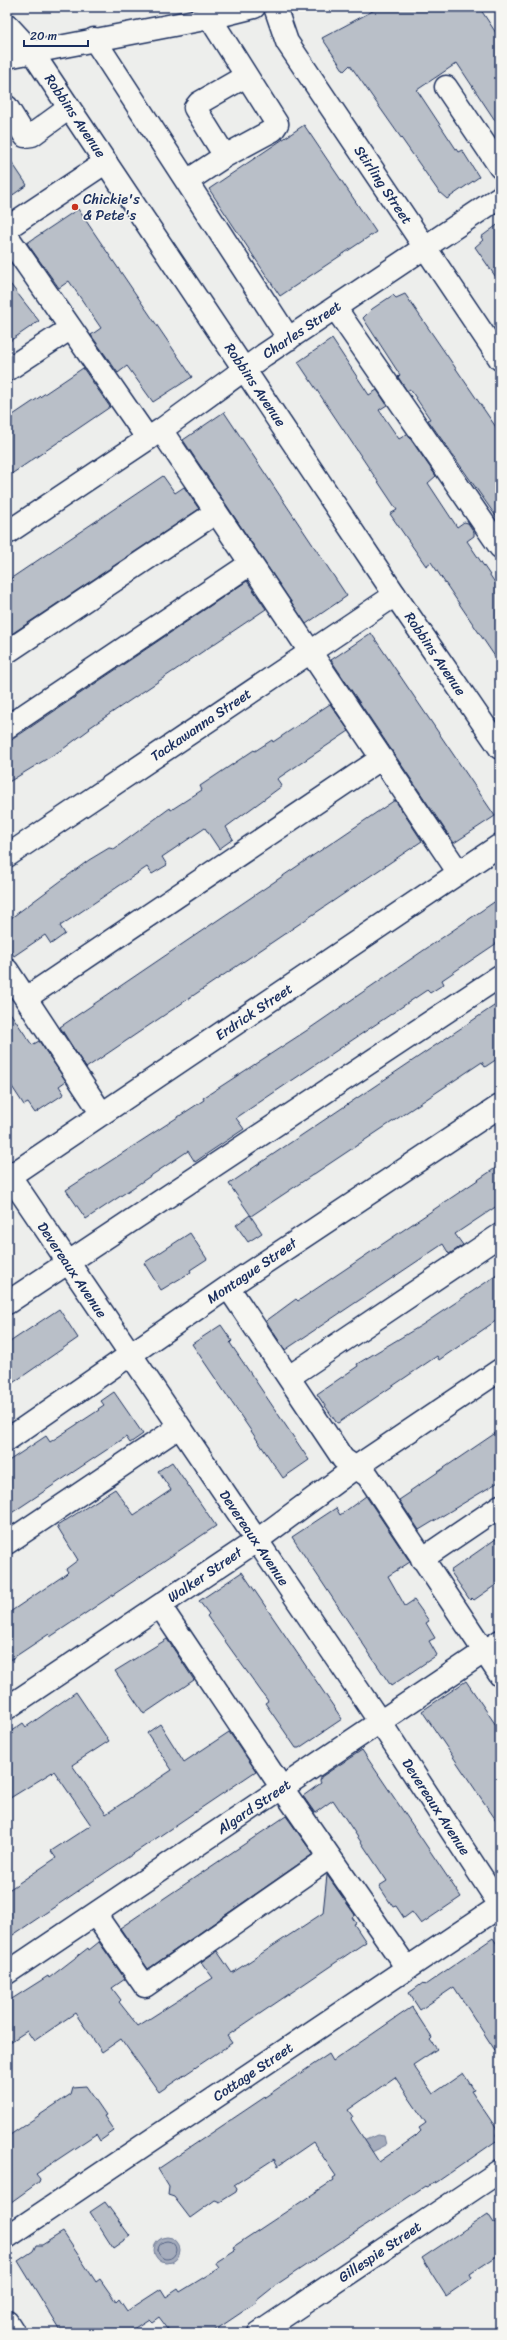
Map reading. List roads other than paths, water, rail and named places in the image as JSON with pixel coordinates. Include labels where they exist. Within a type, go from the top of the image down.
[{"type":"main road","points":[[7,57],[94,39],[210,18],[254,7]]},
{"type":"main road","name":"Stirling Street","points":[[275,7],[287,42],[500,359]]},
{"type":"main road","points":[[187,181],[225,156],[273,130],[277,124],[210,18]]},
{"type":"main road","name":"Robbins Avenue","points":[[7,25],[32,52],[246,370],[394,595],[500,748]]},
{"type":"main road","points":[[94,39],[289,339]]},
{"type":"main road","points":[[225,156],[195,108],[199,103],[246,76]]},
{"type":"main road","points":[[446,87],[500,167]]},
{"type":"main road","points":[[7,107],[22,133],[26,136],[32,134],[69,108]]},
{"type":"main road","points":[[7,228],[106,162]]},
{"type":"main road","name":"Charles Street","points":[[7,533],[154,434],[289,339],[500,197]]},
{"type":"main road","points":[[7,236],[71,328],[215,513],[459,874]]},
{"type":"main road","points":[[336,308],[500,547]]},
{"type":"main road","points":[[7,370],[71,328]]},
{"type":"main road","points":[[7,652],[215,513]]},
{"type":"main road","points":[[7,727],[250,564]]},
{"type":"main road","name":"Tackawanna Street","points":[[7,856],[394,595]]},
{"type":"main road","points":[[26,998],[382,758]]},
{"type":"main road","name":"Erdrick Street","points":[[8,1176],[500,845]]},
{"type":"main road","points":[[7,970],[102,1114]]},
{"type":"main road","points":[[7,1303],[500,976]]},
{"type":"main road","name":"Montague Street","points":[[7,1440],[129,1354],[500,1106]]},
{"type":"main road","name":"Devereaux Avenue","points":[[8,1176],[380,1722],[500,1906]]},
{"type":"main road","points":[[289,1377],[500,1235]]},
{"type":"main road","points":[[228,1287],[343,1459],[368,1476],[422,1559],[492,1646],[500,1675]]},
{"type":"main road","name":"Walker Street","points":[[7,1708],[256,1541],[356,1468],[500,1370]]},
{"type":"main road","points":[[7,1543],[179,1427]]},
{"type":"main road","points":[[422,1559],[500,1506]]},
{"type":"main road","points":[[160,1606],[282,1788],[407,1968]]},
{"type":"main road","name":"Algard Street","points":[[7,1973],[492,1646]]},
{"type":"main road","points":[[94,1914],[145,1986],[330,1857]]},
{"type":"main road","name":"Cottage Street","points":[[7,2237],[500,1906]]},
{"type":"main road","name":"Gillespie Street","points":[[259,2333],[500,2171]]},
{"type":"main road","points":[[7,2322],[14,2333]]},
{"type":"water","points":[[377,2135],[384,2136],[386,2145],[366,2155],[361,2142]]},
{"type":"water","points":[[167,2237],[177,2240],[180,2250],[177,2260],[167,2263],[157,2260],[154,2250],[157,2240]]},
{"type":"place","name":"Chickie's & Pete's","points":[[75,207]]}]
